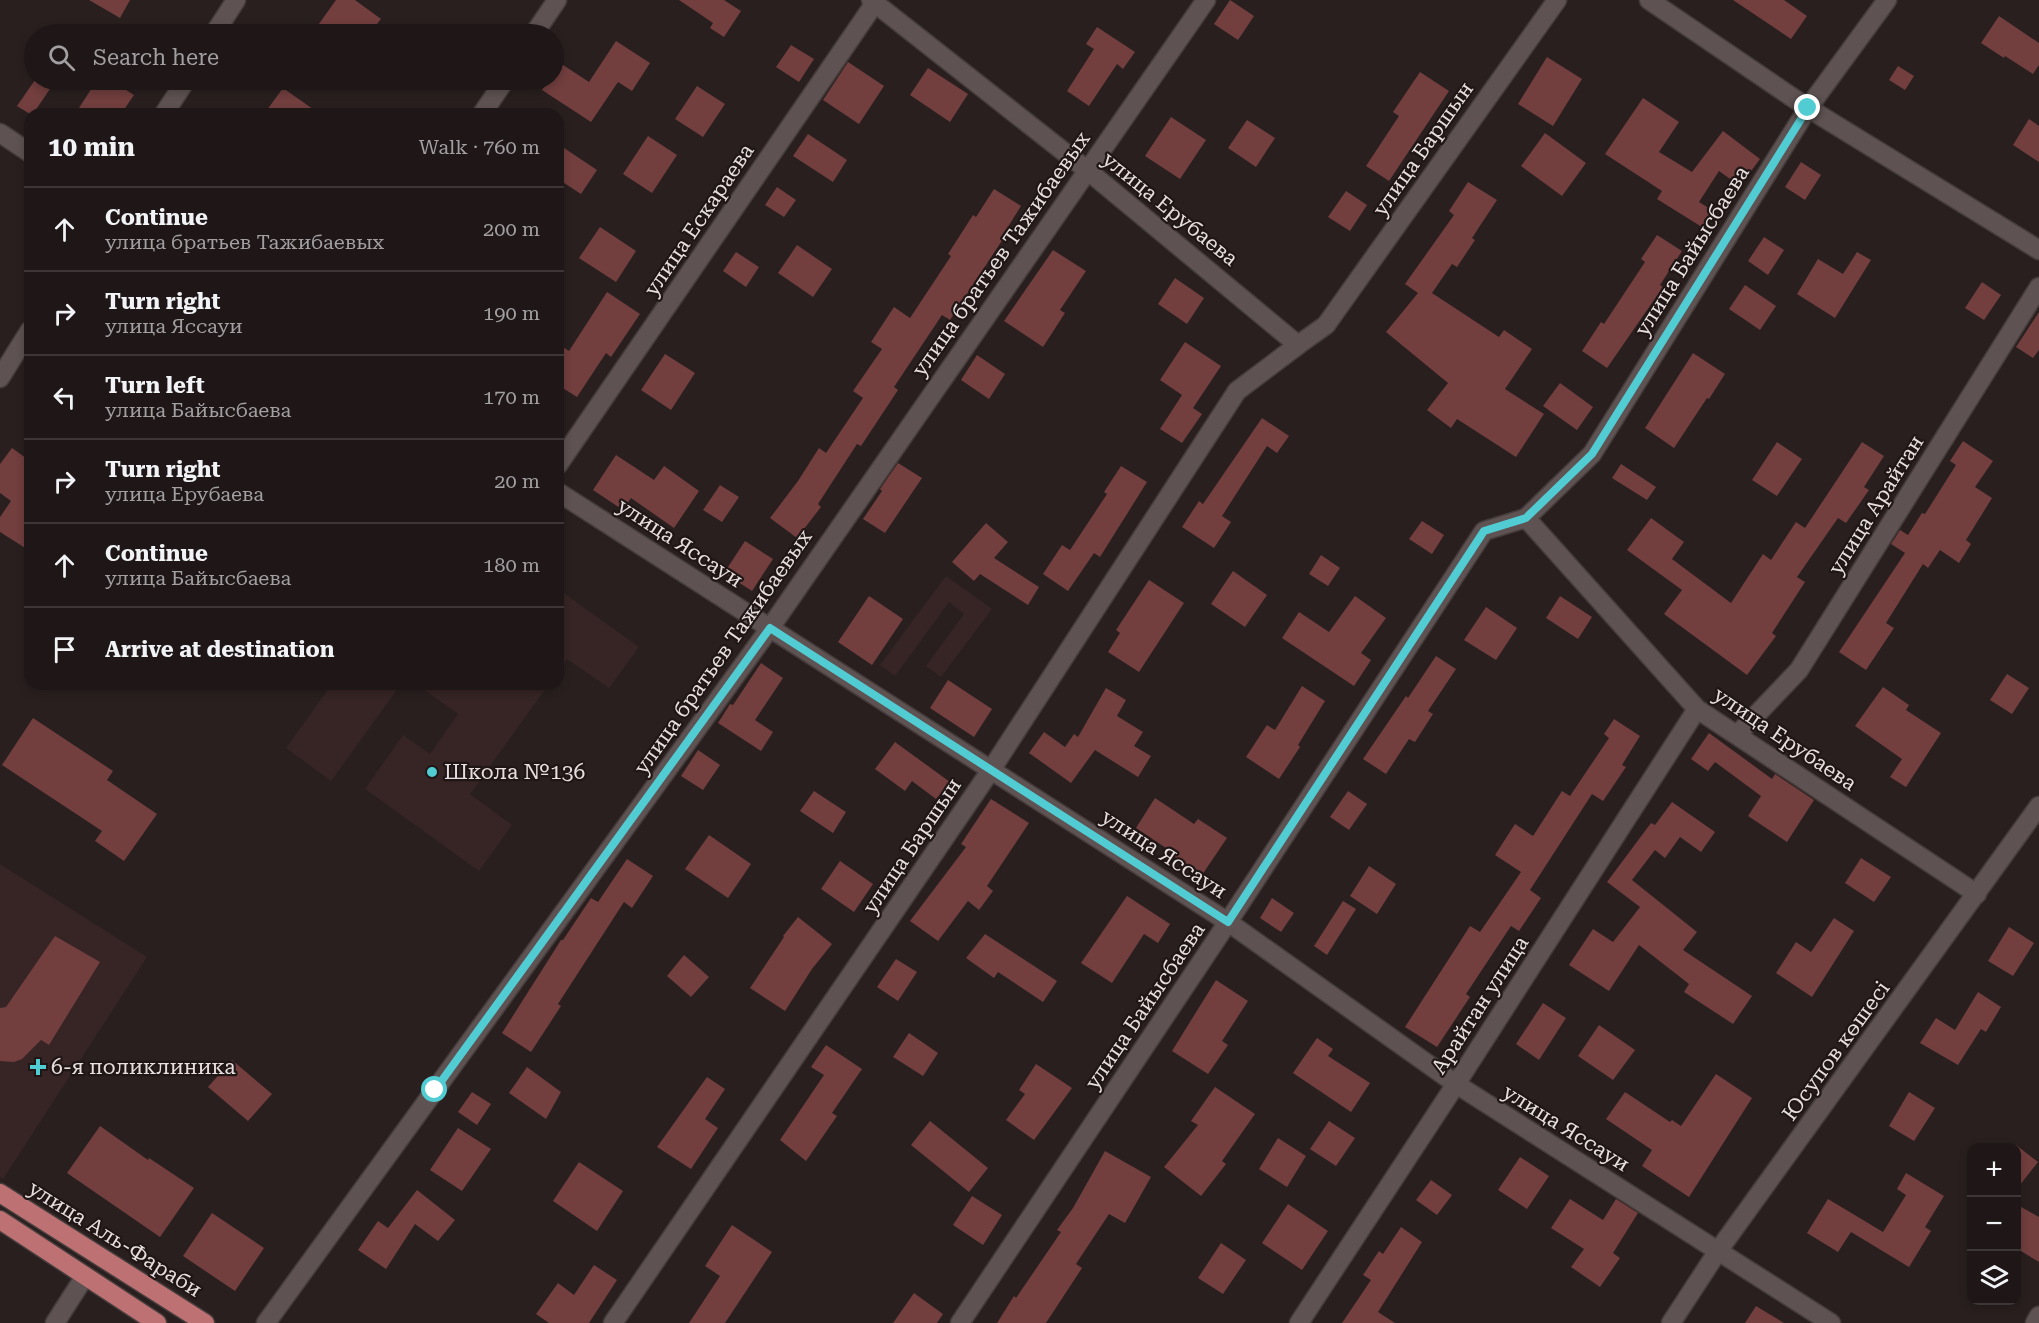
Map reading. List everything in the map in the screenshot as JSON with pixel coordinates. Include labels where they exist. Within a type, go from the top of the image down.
[{"type":"main road","name":"улица Аль-Фараби","points":[[0,1193],[205,1323]]},
{"type":"main road","points":[[0,1220],[157,1323]]},
{"type":"street","points":[[220,24],[236,0]]},
{"type":"street","points":[[541,24],[557,0]]},
{"type":"street","name":"улица братьев Тажибаевых","points":[[266,1323],[770,628],[1206,0]]},
{"type":"street","name":"улица Баршын","points":[[613,1323],[991,770],[1237,391],[1326,325],[1557,0]]},
{"type":"street","points":[[1648,0],[1808,108],[2039,250]]},
{"type":"street","name":"улица Байысбаева","points":[[960,1323],[1228,922],[1484,531],[1526,518],[1592,454],[1808,108],[1887,0]]},
{"type":"street","name":"улица Ерубаева","points":[[874,1],[1087,170],[1298,345]]},
{"type":"street","name":"улица Ескараева","points":[[564,456],[874,1]]},
{"type":"street","points":[[168,108],[180,90]]},
{"type":"street","points":[[486,108],[498,90]]},
{"type":"street","points":[[0,133],[24,149]]},
{"type":"street","name":"улица Арайтан","points":[[1737,735],[1799,670],[2039,287]]},
{"type":"street","points":[[0,378],[24,340]]},
{"type":"street","name":"улица Яссауи","points":[[564,496],[1228,922],[1456,1084],[1831,1323]]},
{"type":"street","name":"улица Ерубаева","points":[[1526,518],[1697,709],[1977,894]]},
{"type":"street","name":"Арайтан улица","points":[[1299,1323],[1697,709]]},
{"type":"street","name":"Юсупов көшесі","points":[[1671,1323],[1718,1251],[2039,806]]},
{"type":"street","points":[[55,1323],[85,1276]]},
{"type":"street","points":[[2035,1323],[2039,1316]]},
{"type":"shaded area","points":[[946,576],[992,609],[941,677],[926,666],[964,614],[949,602],[895,676],[880,665]]},
{"type":"shaded area","points":[[564,593],[639,647],[609,688],[567,659],[564,663]]},
{"type":"shaded area","points":[[328,690],[397,690],[331,781],[286,748]]},
{"type":"shaded area","name":"Школа №136","points":[[424,690],[545,690],[470,794],[512,825],[479,871],[365,789],[403,735],[430,754],[458,714]]},
{"type":"shaded area","name":"6-я поликлиника","points":[[0,864],[147,957],[3,1179],[0,1177]]},
{"type":"building","points":[[89,0],[130,0],[120,18]]},
{"type":"building","points":[[336,0],[355,0],[381,19],[377,24],[319,24]]},
{"type":"building","points":[[679,0],[724,0],[741,11],[724,37],[710,28],[713,23]]},
{"type":"building","points":[[1230,0],[1254,16],[1238,40],[1214,24]]},
{"type":"building","points":[[1733,0],[1784,0],[1807,16],[1791,39]]},
{"type":"building","points":[[1999,16],[2039,43],[2039,65],[2033,74],[1981,43]]},
{"type":"building","points":[[1097,27],[1135,52],[1123,69],[1117,64],[1089,106],[1067,91],[1094,49],[1086,44]]},
{"type":"building","points":[[616,41],[650,63],[632,91],[618,82],[591,122],[542,90],[564,90],[564,66],[589,82]]},
{"type":"building","points":[[791,45],[814,59],[799,82],[776,67]]},
{"type":"building","points":[[1547,57],[1582,79],[1553,126],[1518,104]]},
{"type":"building","points":[[848,62],[884,86],[859,124],[823,100]]},
{"type":"building","points":[[1898,66],[1914,76],[1905,90],[1889,80]]},
{"type":"building","points":[[928,68],[968,94],[950,122],[910,95]]},
{"type":"building","points":[[1420,72],[1449,91],[1389,181],[1366,166],[1399,116],[1393,112]]},
{"type":"building","points":[[697,86],[725,104],[703,137],[675,119]]},
{"type":"building","points":[[28,90],[49,90],[37,108],[24,108],[24,110],[17,106]]},
{"type":"building","points":[[91,90],[126,90],[134,95],[125,108],[79,108]]},
{"type":"building","points":[[282,90],[286,90],[311,108],[268,108]]},
{"type":"building","points":[[1643,98],[1679,122],[1659,152],[1692,172],[1723,131],[1760,159],[1740,186],[1719,171],[1699,202],[1715,212],[1705,229],[1657,199],[1662,191],[1605,154]]},
{"type":"building","points":[[1171,117],[1206,140],[1180,179],[1145,156]]},
{"type":"building","points":[[2029,119],[2039,126],[2039,162],[2013,145]]},
{"type":"building","points":[[1247,120],[1275,138],[1256,167],[1228,148]]},
{"type":"building","points":[[1545,133],[1586,163],[1562,196],[1521,166]]},
{"type":"building","points":[[808,134],[847,160],[833,182],[793,156]]},
{"type":"building","points":[[648,136],[677,155],[652,193],[623,174]]},
{"type":"building","points":[[564,148],[597,170],[581,194],[564,183]]},
{"type":"building","points":[[1801,162],[1821,175],[1805,200],[1785,187]]},
{"type":"building","points":[[1468,182],[1497,200],[1472,238],[1475,240],[1457,267],[1452,264],[1432,293],[1499,337],[1504,330],[1532,349],[1505,389],[1544,414],[1516,457],[1457,419],[1451,428],[1427,410],[1448,383],[1386,332],[1418,293],[1405,284],[1454,215],[1449,211]]},
{"type":"building","points":[[777,187],[796,200],[784,217],[765,205]]},
{"type":"building","points":[[994,189],[1021,206],[1003,235],[1005,236],[950,320],[942,315],[894,387],[898,390],[861,446],[857,444],[818,504],[821,507],[797,538],[770,518],[819,448],[826,453],[863,398],[853,391],[882,349],[871,342],[894,307],[910,318],[951,256],[948,254],[973,215],[976,217]]},
{"type":"building","points":[[1346,191],[1367,205],[1350,231],[1328,217]]},
{"type":"building","points":[[600,227],[636,251],[616,282],[579,258]]},
{"type":"building","points":[[1657,235],[1682,251],[1660,285],[1663,287],[1607,368],[1582,351],[1601,322],[1604,324],[1645,262],[1641,259]]},
{"type":"building","points":[[1764,237],[1784,250],[1768,275],[1748,261]]},
{"type":"building","points":[[797,245],[832,269],[813,297],[778,273]]},
{"type":"building","points":[[1053,250],[1086,271],[1060,310],[1065,313],[1043,347],[1004,321]]},
{"type":"building","points":[[736,252],[759,267],[746,287],[723,271]]},
{"type":"building","points":[[1857,252],[1871,260],[1835,318],[1797,294],[1818,259],[1843,274]]},
{"type":"building","points":[[1175,278],[1204,298],[1187,324],[1158,304]]},
{"type":"building","points":[[1982,282],[2001,295],[1984,320],[1965,308]]},
{"type":"building","points":[[1745,285],[1776,306],[1760,330],[1729,309]]},
{"type":"building","points":[[607,292],[640,314],[611,357],[606,353],[577,397],[564,389],[564,348],[569,351]]},
{"type":"building","points":[[2039,312],[2039,350],[2033,358],[2016,347]]},
{"type":"building","points":[[1185,342],[1221,366],[1193,408],[1202,414],[1182,443],[1160,429],[1182,395],[1160,380]]},
{"type":"building","points":[[1693,353],[1725,374],[1674,448],[1645,428]]},
{"type":"building","points":[[665,354],[695,373],[671,410],[641,390]]},
{"type":"building","points":[[977,355],[1005,374],[989,399],[961,380]]},
{"type":"building","points":[[1560,383],[1593,407],[1577,430],[1543,406]]},
{"type":"building","points":[[1262,418],[1289,436],[1277,453],[1267,446],[1222,516],[1231,522],[1214,548],[1182,527],[1199,501],[1203,504]]},
{"type":"building","points":[[1963,441],[1993,461],[1975,487],[1992,498],[1966,540],[1971,544],[1959,563],[1940,550],[1928,568],[1923,564],[1886,623],[1894,628],[1866,670],[1839,652],[1905,553],[1891,544],[1900,530],[1908,535],[1922,513],[1925,514],[1956,465],[1950,461]]},
{"type":"building","points":[[1777,442],[1802,459],[1777,496],[1752,480]]},
{"type":"building","points":[[1862,442],[1884,456],[1864,487],[1869,490],[1846,523],[1838,518],[1797,577],[1805,582],[1772,633],[1776,636],[1747,675],[1664,614],[1682,590],[1627,550],[1651,518],[1684,542],[1672,559],[1731,603],[1763,554],[1771,560],[1796,522],[1805,528]]},
{"type":"building","points":[[12,448],[24,457],[24,547],[0,532],[0,517],[11,501],[0,493],[0,464]]},
{"type":"building","points":[[616,455],[654,480],[664,466],[699,491],[674,528],[631,498],[623,510],[593,490]]},
{"type":"building","points":[[898,463],[922,478],[885,533],[863,519]]},
{"type":"building","points":[[1621,464],[1656,487],[1647,500],[1612,478]]},
{"type":"building","points":[[1121,466],[1147,482],[1100,557],[1094,553],[1068,591],[1043,574],[1062,545],[1070,550],[1107,494],[1104,492]]},
{"type":"building","points":[[720,485],[739,497],[722,522],[703,510]]},
{"type":"building","points":[[1422,521],[1444,535],[1432,554],[1409,539]]},
{"type":"building","points":[[986,523],[1008,542],[994,558],[1039,587],[1028,605],[980,574],[974,581],[952,562]]},
{"type":"building","points":[[745,541],[773,559],[752,591],[724,573]]},
{"type":"building","points":[[1321,555],[1340,568],[1328,586],[1309,574]]},
{"type":"building","points":[[1233,571],[1267,595],[1245,627],[1211,604]]},
{"type":"building","points":[[1149,580],[1184,603],[1139,672],[1108,652],[1120,633],[1116,630]]},
{"type":"building","points":[[869,596],[903,619],[872,665],[838,642]]},
{"type":"building","points":[[1355,596],[1386,618],[1361,653],[1371,660],[1354,686],[1282,638],[1299,612],[1329,632]]},
{"type":"building","points":[[1560,596],[1592,617],[1578,639],[1546,618]]},
{"type":"building","points":[[1486,607],[1517,628],[1496,660],[1464,640]]},
{"type":"building","points":[[1436,656],[1456,669],[1428,711],[1433,714],[1415,742],[1409,739],[1386,774],[1363,759]]},
{"type":"building","points":[[761,663],[783,678],[755,720],[773,732],[761,751],[718,723]]},
{"type":"building","points":[[2007,674],[2029,688],[2012,714],[1990,700]]},
{"type":"building","points":[[948,680],[992,709],[974,737],[930,708]]},
{"type":"building","points":[[1302,686],[1325,701],[1298,745],[1300,747],[1279,779],[1246,757],[1267,725],[1275,730]]},
{"type":"building","points":[[1883,687],[1909,705],[1906,710],[1941,733],[1906,787],[1890,777],[1902,759],[1855,726]]},
{"type":"building","points":[[1106,688],[1126,700],[1117,716],[1143,732],[1134,746],[1151,756],[1138,777],[1095,750],[1071,783],[1029,753],[1044,732],[1065,747],[1074,734],[1078,737]]},
{"type":"building","points":[[33,718],[113,771],[107,780],[157,814],[124,861],[95,841],[102,831],[2,765]]},
{"type":"building","points":[[1614,719],[1640,736],[1622,765],[1626,767],[1603,801],[1592,794],[1530,890],[1541,898],[1519,931],[1511,926],[1466,994],[1470,997],[1437,1047],[1405,1027],[1470,926],[1480,932],[1521,872],[1495,855],[1515,824],[1533,836],[1562,791],[1570,796],[1609,738],[1604,734]]},
{"type":"building","points":[[1709,733],[1772,779],[1775,774],[1814,800],[1787,842],[1748,816],[1761,796],[1715,762],[1708,771],[1691,759]]},
{"type":"building","points":[[895,742],[950,782],[936,799],[912,781],[905,791],[875,769]]},
{"type":"building","points":[[698,750],[720,765],[703,790],[681,776]]},
{"type":"building","points":[[814,791],[846,812],[833,833],[800,811]]},
{"type":"building","points":[[1348,791],[1367,804],[1349,830],[1330,817]]},
{"type":"building","points":[[1155,798],[1194,824],[1198,819],[1227,838],[1202,875],[1136,828]]},
{"type":"building","points":[[991,799],[1029,823],[987,886],[993,891],[979,910],[968,901],[938,941],[910,921],[966,847],[961,844]]},
{"type":"building","points":[[1672,802],[1715,832],[1701,852],[1680,837],[1665,858],[1655,850],[1632,880],[1697,932],[1683,950],[1752,996],[1733,1024],[1684,992],[1689,984],[1639,945],[1609,991],[1569,965],[1593,929],[1613,942],[1640,907],[1607,882],[1651,823],[1655,825]]},
{"type":"building","points":[[709,835],[751,864],[728,898],[685,869]]},
{"type":"building","points":[[1861,858],[1891,877],[1874,902],[1845,883]]},
{"type":"building","points":[[627,859],[653,876],[632,908],[624,902],[558,1004],[561,1006],[531,1052],[502,1033],[561,940],[591,898],[598,902]]},
{"type":"building","points":[[840,861],[873,884],[854,912],[821,889]]},
{"type":"building","points":[[1369,866],[1396,884],[1377,914],[1350,896]]},
{"type":"building","points":[[1127,896],[1170,924],[1158,943],[1144,934],[1112,983],[1081,963]]},
{"type":"building","points":[[1272,898],[1294,913],[1281,932],[1260,918]]},
{"type":"building","points":[[1343,901],[1356,909],[1327,955],[1314,946]]},
{"type":"building","points":[[798,917],[832,944],[812,969],[785,1011],[750,988]]},
{"type":"building","points":[[1834,918],[1854,931],[1812,997],[1776,973],[1796,942],[1811,952]]},
{"type":"building","points":[[2009,927],[2034,943],[2013,976],[1988,961]]},
{"type":"building","points":[[985,934],[1057,981],[1043,1002],[998,972],[994,978],[966,958]]},
{"type":"building","points":[[55,936],[100,962],[49,1045],[41,1040],[22,1059],[14,1062],[0,1061],[0,1008],[6,1007]]},
{"type":"building","points":[[684,955],[709,977],[691,997],[667,976]]},
{"type":"building","points":[[896,959],[917,972],[898,1001],[877,987]]},
{"type":"building","points":[[1216,980],[1248,1001],[1222,1041],[1228,1045],[1208,1074],[1172,1051]]},
{"type":"building","points":[[1978,992],[2001,1007],[1986,1032],[1981,1029],[1958,1065],[1920,1043],[1936,1018],[1955,1030]]},
{"type":"building","points":[[1543,1003],[1566,1018],[1539,1060],[1516,1044]]},
{"type":"building","points":[[1599,1025],[1635,1050],[1613,1080],[1578,1056]]},
{"type":"building","points":[[909,1033],[938,1053],[923,1076],[893,1057]]},
{"type":"building","points":[[1317,1038],[1333,1049],[1328,1056],[1370,1083],[1351,1112],[1293,1073]]},
{"type":"building","points":[[826,1045],[862,1069],[832,1113],[837,1116],[806,1161],[780,1140],[824,1075],[811,1067]]},
{"type":"building","points":[[232,1060],[272,1094],[248,1121],[208,1087]]},
{"type":"building","points":[[1036,1064],[1072,1088],[1034,1140],[1006,1120],[1025,1094],[1019,1090]]},
{"type":"building","points":[[527,1067],[561,1092],[546,1119],[509,1093]]},
{"type":"building","points":[[1716,1074],[1752,1098],[1689,1197],[1642,1166],[1652,1150],[1606,1119],[1625,1092],[1670,1122],[1672,1120],[1681,1126]]},
{"type":"building","points":[[707,1077],[725,1089],[705,1119],[718,1128],[691,1169],[657,1147]]},
{"type":"building","points":[[1215,1087],[1255,1114],[1222,1161],[1226,1164],[1201,1196],[1164,1167],[1198,1125],[1191,1121]]},
{"type":"building","points":[[472,1092],[491,1104],[477,1125],[458,1112]]},
{"type":"building","points":[[1909,1092],[1935,1108],[1914,1141],[1889,1126]]},
{"type":"building","points":[[930,1121],[988,1168],[969,1192],[911,1145]]},
{"type":"building","points":[[1329,1121],[1355,1138],[1336,1166],[1310,1149]]},
{"type":"building","points":[[100,1126],[148,1160],[149,1158],[194,1188],[160,1237],[67,1173]]},
{"type":"building","points":[[458,1128],[491,1149],[462,1191],[430,1170]]},
{"type":"building","points":[[1278,1138],[1306,1156],[1287,1187],[1259,1169]]},
{"type":"building","points":[[2021,1149],[2038,1162],[2021,1184]]},
{"type":"building","points":[[1105,1151],[1151,1177],[1125,1223],[1109,1214],[1076,1264],[1082,1268],[1046,1323],[997,1323],[1061,1232],[1057,1230],[1073,1208]]},
{"type":"building","points":[[1520,1157],[1549,1176],[1527,1209],[1498,1190]]},
{"type":"building","points":[[579,1162],[623,1191],[597,1231],[553,1201]]},
{"type":"building","points":[[1906,1173],[1944,1196],[1925,1227],[1931,1231],[1909,1267],[1851,1232],[1838,1252],[1807,1233],[1828,1199],[1883,1232],[1906,1195],[1897,1189]]},
{"type":"building","points":[[1431,1180],[1452,1195],[1437,1215],[1416,1200]]},
{"type":"building","points":[[417,1190],[455,1220],[438,1241],[415,1224],[386,1269],[358,1250],[378,1221],[388,1228]]},
{"type":"building","points":[[972,1196],[1002,1215],[983,1245],[953,1225]]},
{"type":"building","points":[[1570,1199],[1603,1220],[1616,1199],[1638,1213],[1613,1253],[1620,1258],[1600,1287],[1571,1267],[1584,1249],[1551,1228]]},
{"type":"building","points":[[1288,1204],[1328,1231],[1302,1270],[1262,1243]]},
{"type":"building","points":[[2021,1207],[2039,1217],[2039,1262],[2021,1251]]},
{"type":"building","points":[[212,1213],[264,1248],[235,1291],[183,1256]]},
{"type":"building","points":[[732,1225],[772,1252],[725,1323],[689,1323],[720,1276],[705,1266]]},
{"type":"building","points":[[1401,1227],[1422,1242],[1378,1312],[1395,1323],[1342,1323],[1371,1280],[1363,1275],[1379,1251],[1383,1254]]},
{"type":"building","points":[[1221,1243],[1246,1260],[1223,1294],[1198,1278]]},
{"type":"building","points":[[594,1265],[617,1280],[589,1323],[549,1323],[536,1314],[558,1283],[574,1295]]},
{"type":"building","points":[[914,1293],[943,1314],[937,1323],[893,1323]]},
{"type":"building","points":[[1756,1306],[1784,1323],[1745,1323]]},
{"type":"place","name":"Школа №136","points":[[432,772]]},
{"type":"place","name":"6-я поликлиника","points":[[38,1067]]},
{"type":"route","points":[[435,1090],[770,628],[1228,922],[1484,531],[1526,518],[1592,454],[1808,108]]}]
